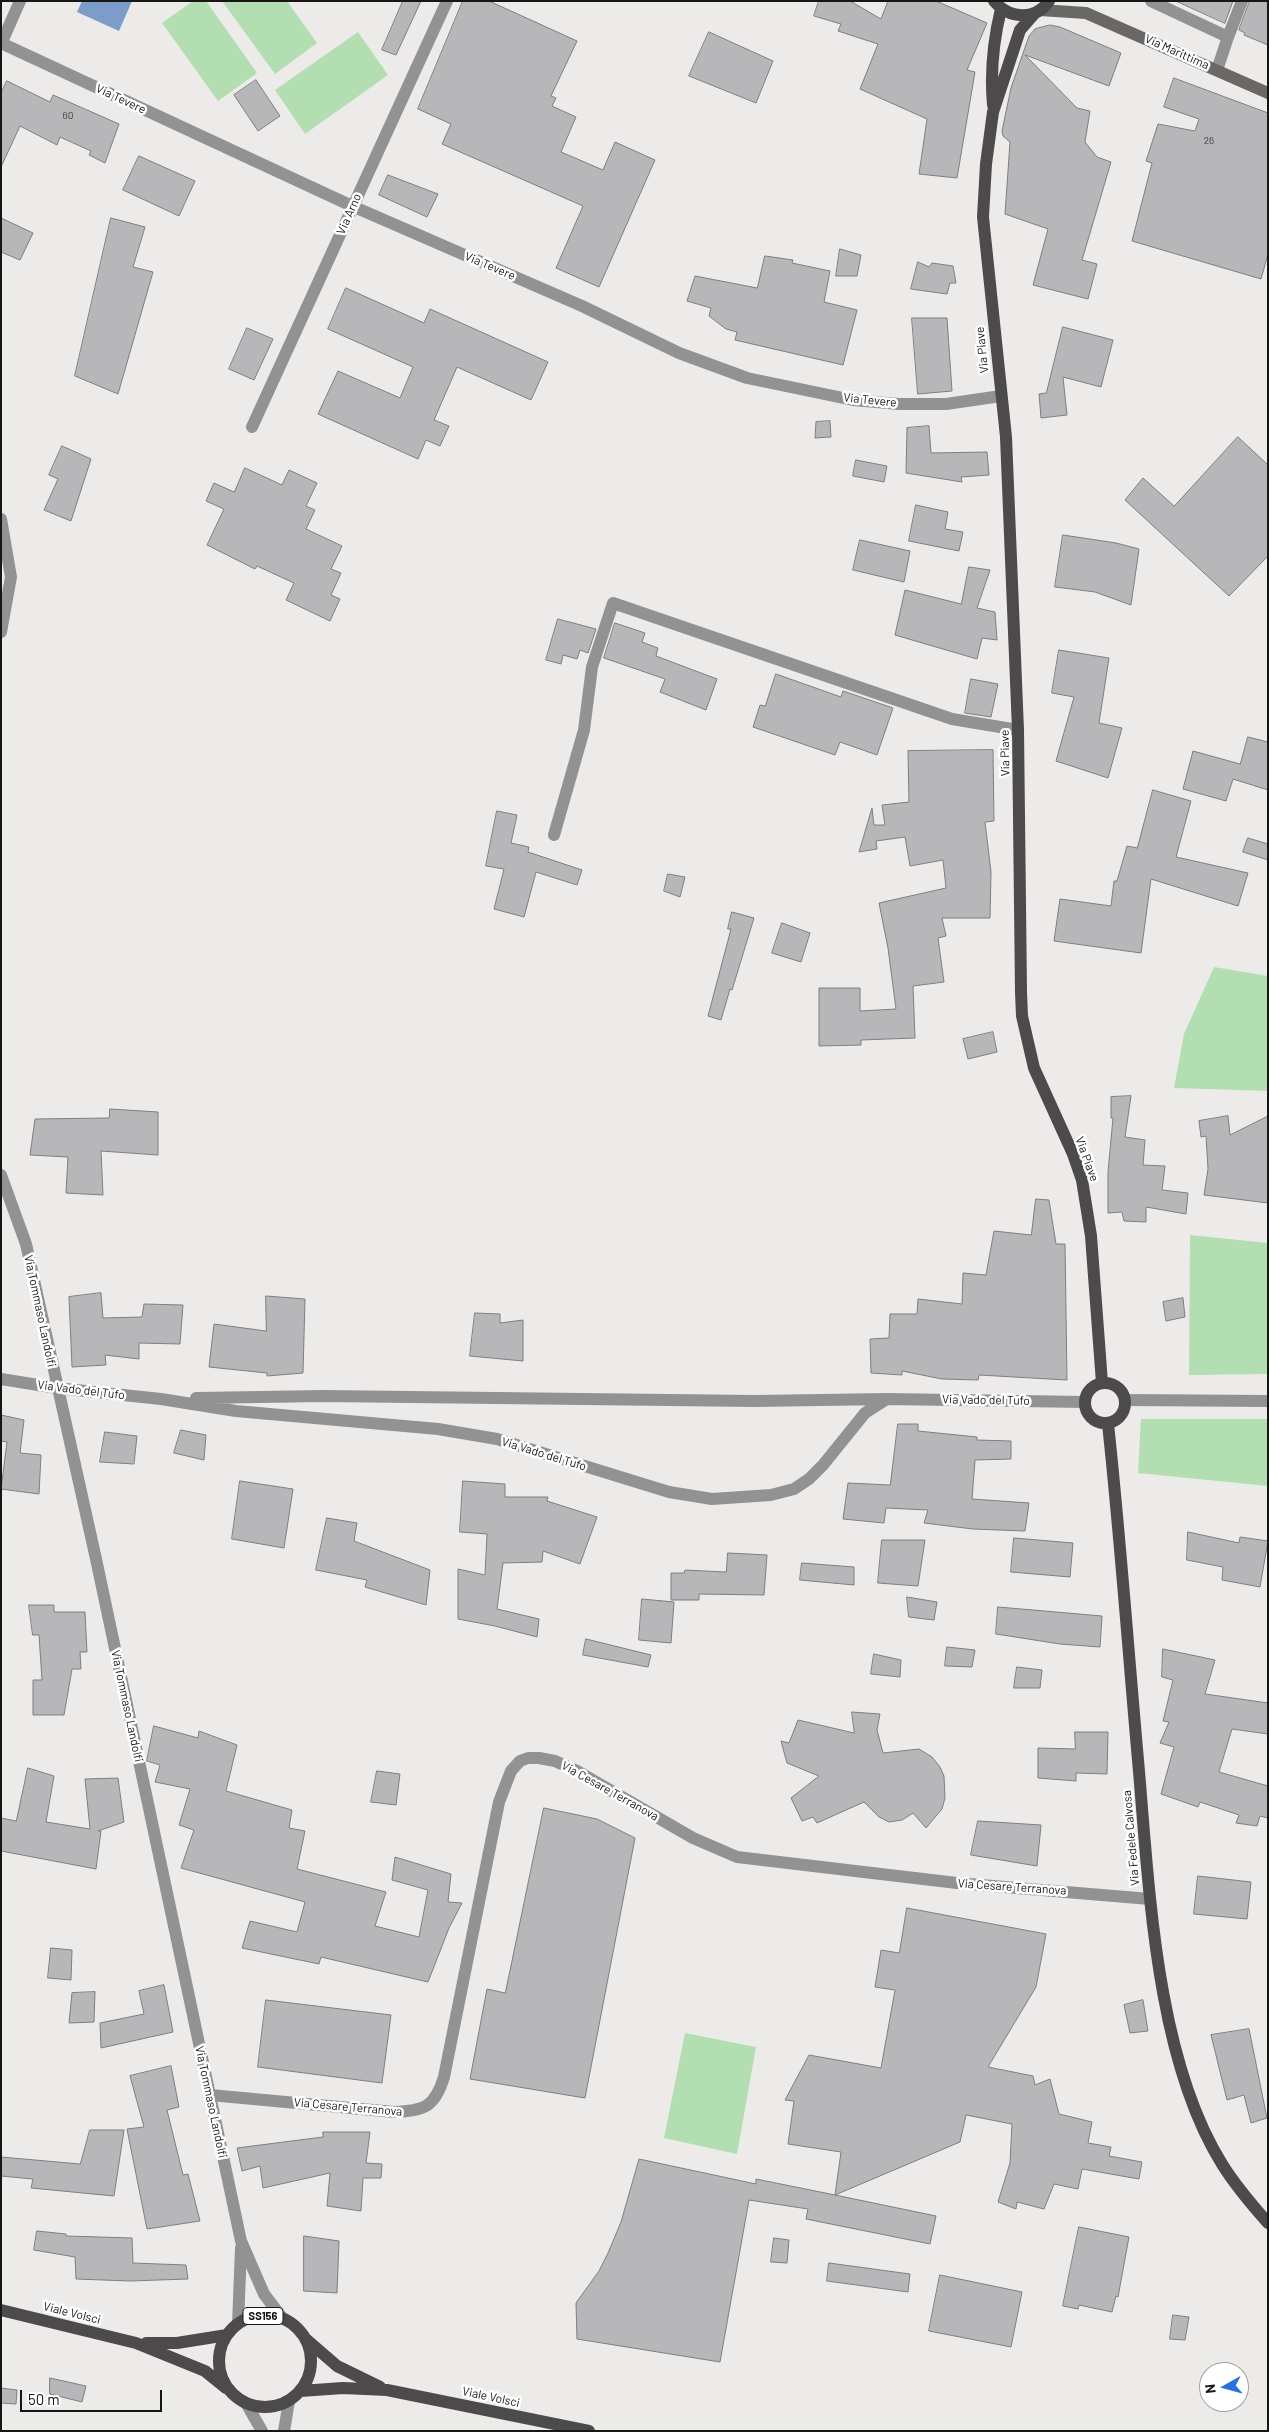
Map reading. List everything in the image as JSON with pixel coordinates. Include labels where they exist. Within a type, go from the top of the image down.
[{"type":"main road","name":"Via Marittima","points":[[1074,1],[1086,13]]},
{"type":"main road","points":[[998,5],[1018,15],[1041,8]]},
{"type":"main road","name":"Via Piave","points":[[993,112],[990,76],[998,5]]},
{"type":"main road","name":"Via Marittima","points":[[1041,8],[1086,13],[1268,93]]},
{"type":"main road","name":"Via Piave","points":[[1041,8],[1020,30],[993,112],[986,164],[983,217],[1006,437],[1018,730],[1022,1016],[1034,1068],[1074,1154],[1082,1180],[1091,1236],[1102,1383]]},
{"type":"main road","points":[[1102,1383],[1114,1385],[1123,1394],[1125,1400],[1123,1413],[1114,1422],[1108,1424],[1096,1422],[1091,1418],[1084,1402],[1090,1390],[1102,1383]]},
{"type":"main road","name":"Via Fedele Calvosa","points":[[1108,1424],[1150,1899],[1166,2006],[1183,2073],[1199,2119],[1222,2164],[1268,2223]]},
{"type":"main road","name":"Viale Volsci","points":[[1,2310],[136,2343],[205,2371],[246,2403],[268,2408],[290,2400],[300,2391],[308,2379],[311,2366],[310,2352],[306,2339]]},
{"type":"main road","name":"Viale Volsci","points":[[231,2392],[220,2370],[220,2352],[228,2335],[238,2324],[252,2317],[268,2315],[283,2319],[296,2327],[306,2339],[337,2366],[387,2390]]},
{"type":"main road","name":"Viale Volsci","points":[[136,2343],[177,2343],[228,2335]]},
{"type":"main road","name":"Viale Volsci","points":[[300,2391],[343,2388],[387,2390],[589,2431]]},
{"type":"street","points":[[1,43],[20,1]]},
{"type":"street","name":"Via Arno","points":[[252,427],[447,1]]},
{"type":"street","points":[[1151,1],[1228,37]]},
{"type":"street","points":[[1217,70],[1242,1]]},
{"type":"street","name":"Via Tevere","points":[[1,43],[352,206],[582,306],[679,352],[747,378],[853,400],[899,404],[946,404],[1001,396]]},
{"type":"street","points":[[1,519],[11,577],[1,632]]},
{"type":"street","points":[[554,835],[584,730],[592,667],[613,603],[952,719],[1018,730]]},
{"type":"street","name":"Via Tommaso Landolfi","points":[[1,1175],[26,1244],[96,1559],[241,2241],[264,2294],[283,2319]]},
{"type":"street","name":"Via Vado del Tufo","points":[[1,1379],[57,1388],[161,1398],[236,1411],[438,1429],[497,1439],[669,1492],[712,1499],[771,1495],[794,1488],[809,1480],[865,1413],[887,1399]]},
{"type":"street","name":"Via Vado del Tufo","points":[[161,1398],[324,1396],[755,1401],[887,1399],[1084,1402]]},
{"type":"street","points":[[1125,1400],[1268,1401]]},
{"type":"street","name":"Via Cesare Terranova","points":[[210,2095],[394,2112],[420,2110],[432,2102],[444,2077],[499,1802],[511,1771],[520,1761],[528,1758],[555,1761],[562,1764],[693,1838],[737,1857],[957,1883],[1150,1899]]},
{"type":"street","name":"Via Tommaso Landolfi","points":[[238,2324],[241,2241]]},
{"type":"street","points":[[284,2431],[290,2400]]},
{"type":"street","points":[[246,2403],[262,2431]]},
{"type":"green space","points":[[193,1],[206,1],[257,73],[218,101],[162,23]]},
{"type":"green space","points":[[222,1],[287,1],[317,43],[275,74]]},
{"type":"green space","points":[[358,32],[388,75],[305,134],[275,90]]},
{"type":"green space","points":[[1214,967],[1268,976],[1268,1091],[1174,1088],[1184,1034]]},
{"type":"green space","points":[[1190,1235],[1268,1243],[1268,1374],[1189,1375]]},
{"type":"green space","points":[[1141,1419],[1268,1419],[1268,1486],[1138,1473]]},
{"type":"green space","points":[[685,2033],[756,2047],[737,2154],[664,2138]]},
{"type":"water","points":[[82,1],[132,1],[119,31],[77,12]]},
{"type":"building","points":[[403,1],[421,1],[396,55],[382,50]]},
{"type":"building","points":[[463,1],[489,1],[577,41],[551,96],[556,98],[552,106],[576,117],[561,152],[603,170],[615,142],[655,160],[599,287],[556,268],[583,206],[442,144],[451,124],[418,109]]},
{"type":"building","points":[[819,1],[850,1],[881,19],[888,1],[936,1],[987,23],[967,70],[975,72],[957,178],[919,174],[927,119],[860,89],[878,44],[838,31],[841,24],[814,16]]},
{"type":"building","points":[[1176,1],[1233,1],[1225,23]]},
{"type":"building","points":[[1250,1],[1268,1],[1268,45],[1244,35],[1245,33],[1239,30]]},
{"type":"building","points":[[1050,25],[1060,27],[1121,53],[1109,86],[1025,55],[1077,108],[1090,111],[1085,142],[1097,157],[1111,162],[1082,260],[1097,264],[1088,299],[1033,285],[1048,229],[1005,214],[1010,142],[1003,136],[1002,131],[1011,88],[1029,36],[1035,29]]},
{"type":"building","points":[[709,32],[773,61],[756,103],[689,76]]},
{"type":"building","points":[[1174,78],[1268,113],[1268,254],[1261,279],[1132,241],[1152,163],[1146,161],[1158,124],[1195,131],[1199,119],[1164,107]]},
{"type":"building","points":[[256,80],[280,116],[258,131],[234,95]]},
{"type":"building","points":[[7,81],[50,102],[53,95],[119,124],[105,163],[89,155],[91,151],[60,137],[57,145],[20,126],[1,167],[1,93]]},
{"type":"building","points":[[139,156],[195,181],[179,216],[123,190]]},
{"type":"building","points":[[388,175],[438,194],[427,217],[379,195]]},
{"type":"building","points":[[1,218],[33,233],[20,260],[1,252]]},
{"type":"building","points":[[111,218],[145,227],[133,267],[153,272],[118,394],[75,376]]},
{"type":"building","points":[[840,249],[861,255],[857,276],[836,276]]},
{"type":"building","points":[[765,256],[793,260],[792,263],[830,271],[824,302],[857,310],[843,365],[735,340],[737,332],[726,329],[709,316],[711,308],[687,301],[695,276],[757,288]]},
{"type":"building","points":[[918,262],[929,267],[932,263],[953,266],[956,283],[950,283],[947,294],[911,289]]},
{"type":"building","points":[[346,288],[424,323],[430,309],[548,362],[531,400],[457,367],[434,420],[449,426],[440,446],[426,440],[418,459],[318,414],[338,371],[400,398],[413,367],[328,329]]},
{"type":"building","points":[[912,318],[947,318],[952,391],[918,394]]},
{"type":"building","points":[[1063,327],[1113,340],[1101,387],[1063,377],[1067,415],[1041,418],[1039,394],[1046,393]]},
{"type":"building","points":[[247,328],[273,339],[254,380],[229,369]]},
{"type":"building","points":[[830,421],[831,437],[815,438],[816,422]]},
{"type":"building","points":[[929,426],[931,453],[987,452],[989,475],[961,477],[962,482],[906,473],[907,428]]},
{"type":"building","points":[[1238,437],[1268,465],[1268,556],[1229,596],[1125,500],[1143,478],[1174,506]]},
{"type":"building","points":[[62,446],[91,459],[71,521],[44,510],[58,479],[49,475]]},
{"type":"building","points":[[856,460],[887,466],[884,482],[853,476]]},
{"type":"building","points":[[245,468],[282,485],[289,470],[317,483],[306,506],[315,510],[306,529],[342,546],[331,569],[341,573],[331,595],[340,599],[330,621],[286,600],[294,583],[257,566],[255,569],[207,545],[224,509],[206,501],[214,483],[234,492]]},
{"type":"building","points":[[916,505],[948,512],[945,529],[963,532],[959,551],[909,541]]},
{"type":"building","points":[[1063,535],[1116,543],[1139,549],[1131,605],[1095,592],[1055,587]]},
{"type":"building","points":[[860,540],[910,551],[904,582],[853,570]]},
{"type":"building","points":[[969,567],[990,570],[977,608],[995,612],[997,640],[982,638],[977,659],[895,635],[905,590],[961,604]]},
{"type":"building","points":[[558,619],[596,629],[588,653],[580,650],[577,659],[563,655],[561,664],[546,660]]},
{"type":"building","points":[[615,623],[645,633],[642,642],[658,648],[656,656],[717,679],[706,710],[660,692],[665,679],[604,658]]},
{"type":"building","points":[[1059,650],[1109,658],[1099,723],[1122,728],[1108,778],[1056,761],[1074,697],[1052,693]]},
{"type":"building","points":[[776,674],[841,697],[843,691],[893,708],[877,755],[840,742],[835,755],[753,727],[760,705],[765,706]]},
{"type":"building","points":[[971,679],[998,684],[991,717],[965,713]]},
{"type":"building","points":[[1248,737],[1268,742],[1268,790],[1233,779],[1226,801],[1183,789],[1193,751],[1240,764]]},
{"type":"building","points":[[993,750],[994,821],[985,822],[991,872],[990,918],[942,918],[946,936],[938,938],[944,982],[913,986],[915,1038],[861,1040],[861,1045],[819,1046],[819,988],[860,988],[860,1011],[896,1009],[888,948],[879,903],[946,888],[943,860],[910,866],[905,837],[876,841],[877,849],[859,852],[872,808],[874,825],[885,825],[882,805],[909,802],[908,751]]},
{"type":"building","points":[[1153,790],[1191,801],[1176,857],[1248,873],[1238,906],[1151,879],[1141,953],[1054,941],[1060,899],[1111,906],[1114,881],[1117,881],[1127,846],[1137,848]]},
{"type":"building","points":[[497,811],[517,815],[511,843],[529,847],[528,852],[582,870],[577,885],[536,872],[524,917],[494,909],[504,869],[486,866]]},
{"type":"building","points":[[1248,838],[1268,844],[1268,860],[1243,852]]},
{"type":"building","points":[[668,874],[685,877],[680,897],[664,891]]},
{"type":"building","points":[[732,912],[754,918],[721,1020],[708,1016],[731,929],[728,929]]},
{"type":"building","points":[[782,923],[810,933],[801,962],[772,953]]},
{"type":"building","points":[[993,1032],[997,1052],[968,1059],[963,1039]]},
{"type":"building","points":[[1131,1096],[1125,1137],[1145,1140],[1143,1165],[1165,1166],[1162,1190],[1188,1193],[1186,1214],[1146,1207],[1146,1222],[1124,1221],[1122,1212],[1108,1213],[1108,1172],[1113,1118],[1111,1118],[1111,1097]]},
{"type":"building","points":[[110,1109],[158,1112],[158,1155],[101,1151],[103,1195],[66,1193],[68,1157],[30,1155],[35,1119],[109,1118]]},
{"type":"building","points":[[1228,1116],[1230,1135],[1268,1116],[1268,1203],[1204,1195],[1208,1169],[1206,1136],[1201,1137],[1199,1121]]},
{"type":"building","points":[[1036,1199],[1049,1200],[1056,1244],[1065,1244],[1067,1380],[979,1375],[978,1380],[942,1379],[902,1371],[902,1375],[871,1373],[870,1339],[889,1338],[890,1314],[917,1314],[918,1299],[962,1304],[963,1273],[986,1275],[994,1231],[1031,1235]]},
{"type":"building","points":[[101,1293],[103,1318],[142,1317],[144,1304],[183,1305],[180,1344],[139,1343],[139,1359],[105,1355],[106,1365],[72,1367],[69,1297]]},
{"type":"building","points":[[266,1296],[305,1299],[303,1373],[267,1376],[267,1373],[209,1367],[214,1324],[266,1331]]},
{"type":"building","points":[[1183,1298],[1185,1317],[1166,1321],[1163,1302]]},
{"type":"building","points":[[475,1313],[500,1314],[500,1323],[523,1320],[523,1361],[470,1356]]},
{"type":"building","points":[[1,1415],[24,1420],[20,1453],[41,1455],[39,1494],[1,1489],[7,1442],[1,1441]]},
{"type":"building","points":[[898,1424],[918,1424],[918,1431],[977,1437],[977,1440],[1011,1441],[1011,1459],[975,1460],[972,1499],[1029,1503],[1025,1531],[973,1529],[924,1523],[928,1510],[886,1508],[884,1523],[843,1519],[848,1483],[890,1485]]},
{"type":"building","points":[[181,1430],[206,1435],[204,1460],[174,1453]]},
{"type":"building","points":[[105,1432],[137,1436],[134,1464],[100,1462]]},
{"type":"building","points":[[240,1481],[293,1489],[284,1548],[232,1539]]},
{"type":"building","points":[[463,1481],[505,1484],[505,1497],[548,1497],[547,1501],[597,1517],[580,1564],[543,1551],[542,1562],[503,1563],[497,1609],[539,1619],[537,1637],[458,1619],[458,1569],[485,1575],[487,1534],[460,1532]]},
{"type":"building","points":[[327,1518],[357,1523],[354,1541],[430,1570],[426,1605],[365,1587],[367,1580],[316,1570]]},
{"type":"building","points":[[1188,1532],[1239,1543],[1240,1537],[1268,1541],[1260,1587],[1222,1580],[1223,1567],[1187,1560]]},
{"type":"building","points":[[1014,1538],[1073,1543],[1070,1577],[1011,1572]]},
{"type":"building","points":[[882,1540],[925,1540],[918,1586],[878,1583]]},
{"type":"building","points":[[728,1553],[767,1555],[764,1595],[699,1594],[699,1600],[671,1600],[671,1573],[684,1573],[685,1570],[726,1572]]},
{"type":"building","points":[[802,1563],[854,1567],[854,1585],[800,1580]]},
{"type":"building","points":[[907,1597],[937,1602],[934,1620],[909,1617]]},
{"type":"building","points":[[642,1599],[674,1602],[671,1643],[639,1640]]},
{"type":"building","points":[[29,1605],[54,1605],[54,1612],[85,1612],[87,1652],[80,1652],[81,1669],[72,1669],[64,1715],[33,1715],[33,1680],[42,1680],[39,1635],[33,1635]]},
{"type":"building","points":[[998,1607],[1102,1616],[1100,1647],[1060,1644],[996,1634]]},
{"type":"building","points":[[586,1639],[651,1655],[648,1667],[583,1655]]},
{"type":"building","points":[[947,1647],[975,1650],[972,1667],[945,1666]]},
{"type":"building","points":[[1163,1649],[1215,1660],[1205,1694],[1268,1703],[1268,1734],[1232,1729],[1219,1772],[1268,1786],[1268,1818],[1260,1816],[1257,1826],[1236,1823],[1239,1815],[1200,1802],[1198,1807],[1161,1794],[1174,1747],[1160,1743],[1169,1722],[1163,1721],[1173,1680],[1162,1677]]},
{"type":"building","points":[[874,1654],[901,1660],[900,1677],[871,1674]]},
{"type":"building","points":[[1017,1667],[1042,1670],[1040,1688],[1014,1688]]},
{"type":"building","points":[[852,1712],[880,1714],[877,1730],[883,1753],[919,1749],[932,1757],[940,1767],[944,1776],[945,1798],[942,1809],[926,1828],[913,1813],[902,1820],[889,1822],[879,1817],[864,1802],[817,1823],[813,1817],[802,1821],[791,1798],[819,1776],[787,1763],[781,1741],[789,1743],[798,1720],[854,1733]]},
{"type":"building","points":[[154,1726],[198,1738],[199,1731],[237,1745],[226,1791],[292,1810],[289,1828],[305,1831],[297,1869],[386,1892],[375,1926],[419,1937],[428,1890],[392,1880],[395,1857],[451,1874],[448,1902],[462,1903],[449,1928],[428,1982],[321,1957],[319,1964],[242,1948],[250,1921],[297,1932],[305,1902],[181,1868],[194,1830],[179,1825],[190,1789],[155,1782],[160,1765],[147,1761]]},
{"type":"building","points":[[1075,1732],[1108,1732],[1107,1774],[1076,1773],[1076,1781],[1038,1778],[1038,1748],[1075,1749]]},
{"type":"building","points":[[28,1768],[54,1776],[46,1822],[90,1829],[85,1779],[118,1778],[124,1822],[98,1831],[101,1831],[96,1869],[1,1851],[1,1818],[16,1821]]},
{"type":"building","points":[[377,1771],[400,1774],[396,1805],[371,1802]]},
{"type":"building","points":[[544,1808],[597,1819],[635,1838],[585,2098],[470,2079],[487,1989],[505,1993]]},
{"type":"building","points":[[978,1821],[1041,1825],[1037,1866],[971,1855]]},
{"type":"building","points":[[1198,1876],[1251,1882],[1247,1919],[1194,1914]]},
{"type":"building","points":[[907,1908],[1046,1934],[1036,1987],[988,2067],[1033,2076],[1035,2085],[1050,2079],[1059,2114],[1092,2122],[1088,2143],[1111,2147],[1109,2156],[1142,2162],[1139,2179],[1082,2169],[1078,2189],[1054,2184],[1044,2209],[1017,2202],[1016,2209],[998,2202],[1010,2163],[1012,2124],[966,2115],[960,2142],[835,2195],[841,2152],[788,2144],[794,2101],[785,2100],[809,2055],[881,2068],[895,1990],[875,1987],[881,1950],[899,1953]]},
{"type":"building","points":[[51,1948],[72,1950],[71,1980],[48,1978]]},
{"type":"building","points":[[164,1985],[173,2032],[101,2048],[100,2023],[144,2014],[139,1991]]},
{"type":"building","points":[[95,1992],[94,2022],[69,2023],[72,1993]]},
{"type":"building","points":[[266,2000],[391,2015],[382,2083],[258,2067]]},
{"type":"building","points":[[1143,2000],[1148,2031],[1130,2033],[1124,2005]]},
{"type":"building","points":[[1249,2029],[1267,2118],[1251,2123],[1244,2095],[1227,2100],[1211,2035]]},
{"type":"building","points":[[171,2066],[179,2107],[167,2110],[183,2175],[188,2174],[200,2221],[147,2229],[127,2129],[144,2127],[130,2076]]},
{"type":"building","points":[[90,2130],[124,2130],[114,2196],[31,2188],[33,2179],[1,2176],[1,2157],[80,2164]]},
{"type":"building","points":[[323,2132],[370,2132],[366,2163],[382,2164],[381,2178],[363,2178],[361,2211],[327,2206],[330,2173],[263,2188],[260,2166],[242,2171],[237,2148],[323,2137]]},
{"type":"building","points":[[639,2159],[756,2184],[756,2179],[936,2216],[930,2244],[806,2219],[808,2209],[749,2200],[720,2362],[577,2339],[576,2303],[599,2271],[608,2253],[621,2222]]},
{"type":"building","points":[[1079,2227],[1129,2237],[1118,2297],[1116,2296],[1112,2312],[1079,2305],[1078,2309],[1063,2306]]},
{"type":"building","points":[[37,2231],[66,2234],[66,2236],[132,2238],[133,2263],[186,2265],[188,2279],[130,2281],[76,2279],[75,2257],[34,2250]]},
{"type":"building","points":[[304,2236],[339,2241],[337,2293],[304,2291]]},
{"type":"building","points":[[774,2238],[789,2240],[787,2263],[771,2262]]},
{"type":"building","points":[[829,2263],[910,2274],[908,2292],[827,2281]]},
{"type":"building","points":[[940,2275],[1022,2292],[1011,2347],[929,2331]]},
{"type":"building","points":[[1173,2315],[1189,2317],[1185,2340],[1170,2339]]},
{"type":"building","points":[[50,2378],[86,2386],[82,2402],[50,2394]]},
{"type":"building","points":[[1,2388],[17,2390],[16,2404],[1,2403]]}]
